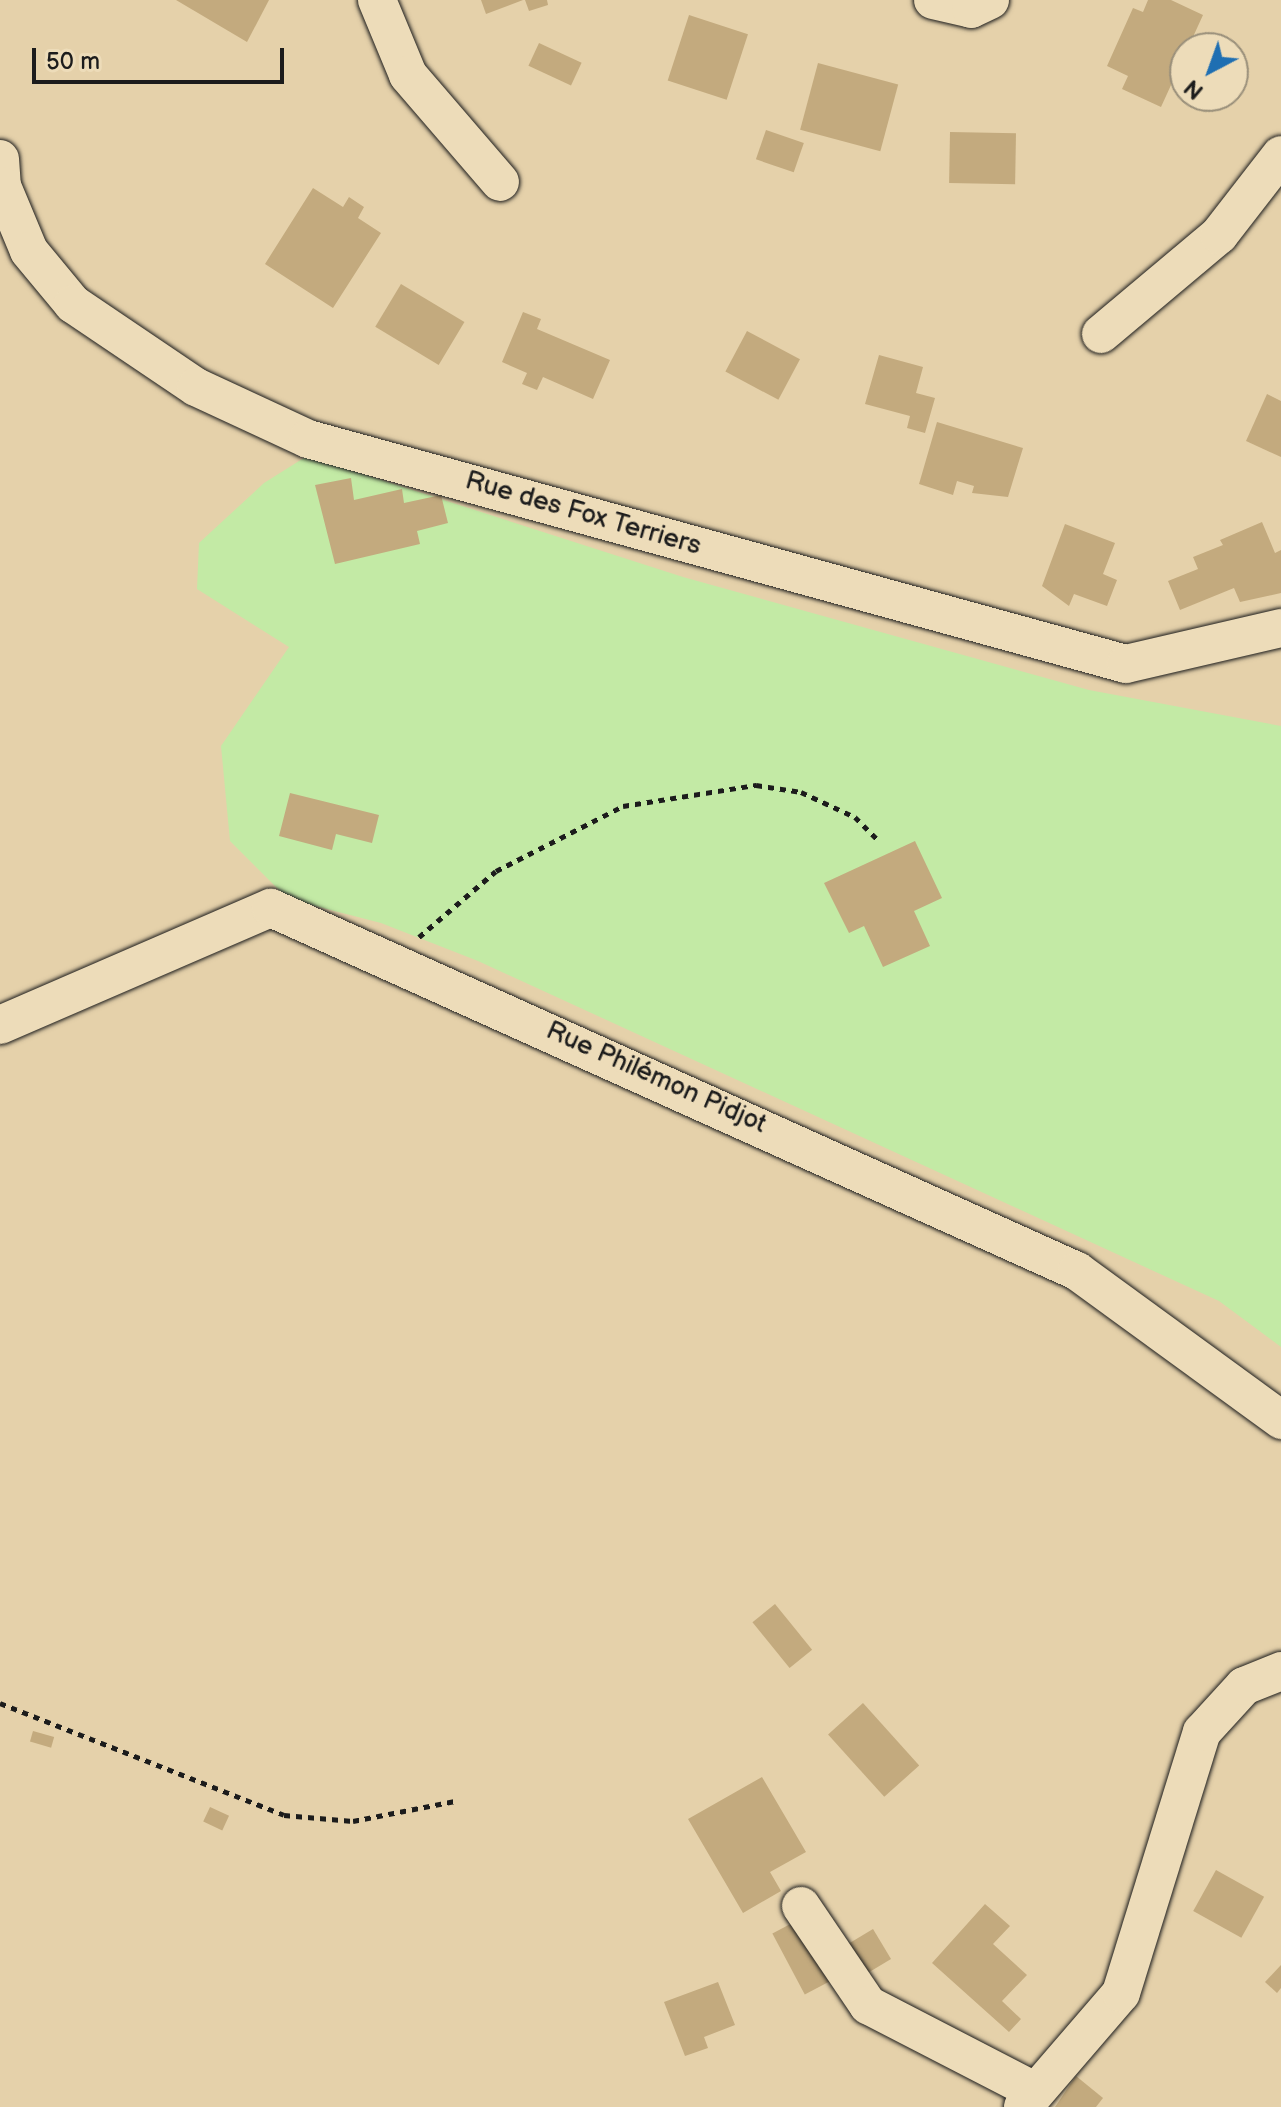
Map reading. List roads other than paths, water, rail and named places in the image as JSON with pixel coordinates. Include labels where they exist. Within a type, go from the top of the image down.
[{"type":"street","points":[[377,0],[408,75],[500,182]]},
{"type":"street","points":[[933,0],[971,9],[990,0]]},
{"type":"street","points":[[1101,334],[1219,235],[1281,155]]},
{"type":"street","name":"Rue des Fox Terriers","points":[[0,159],[2,186],[29,251],[73,304],[196,387],[308,439],[1126,664],[1281,628]]},
{"type":"street","name":"Rue Philémon Pidjot","points":[[0,1025],[271,908],[393,958],[1077,1271],[1281,1420]]},
{"type":"street","points":[[801,1906],[868,2005],[1028,2098],[1121,1993],[1202,1732],[1244,1686],[1281,1671]]}]
